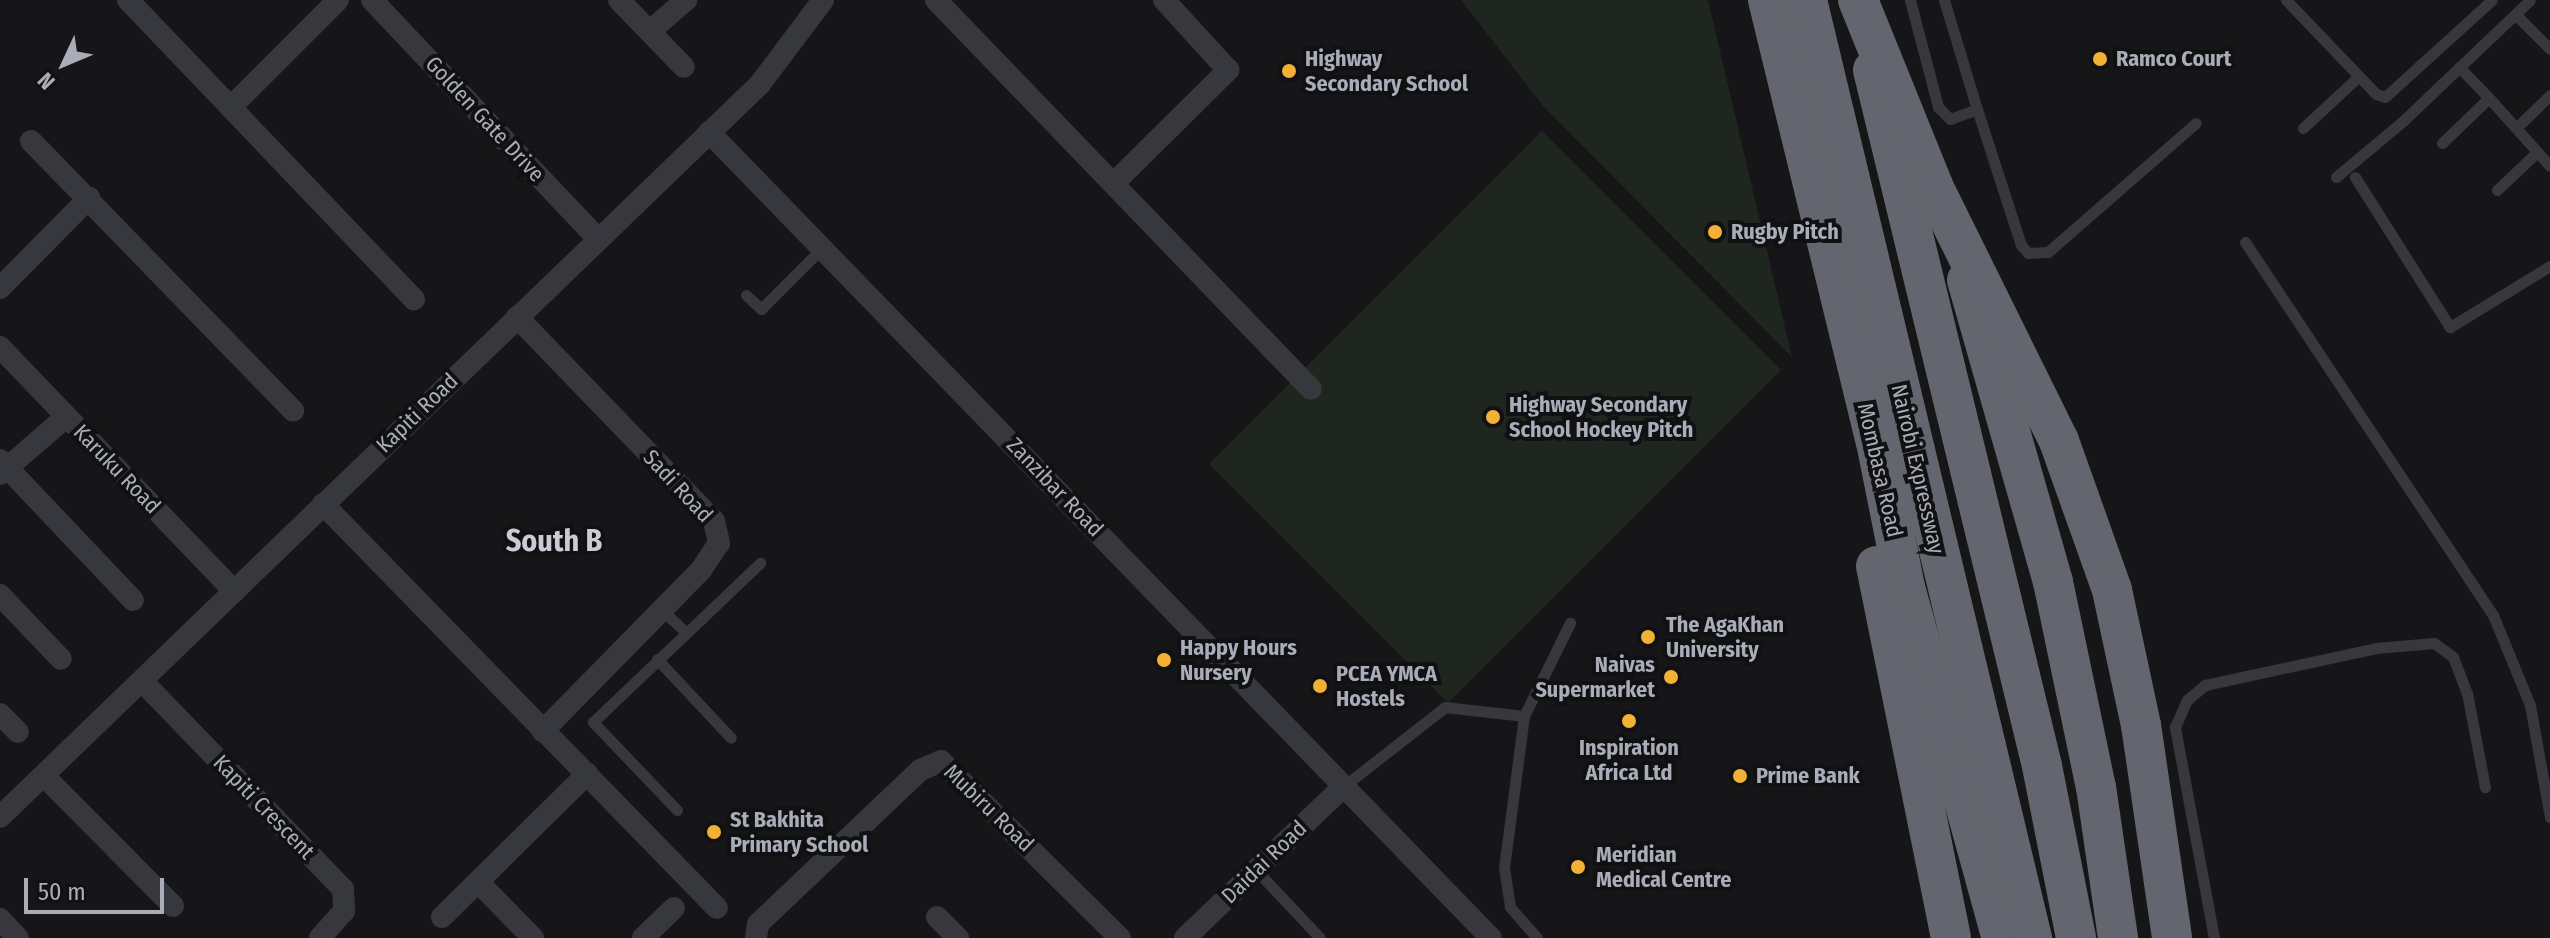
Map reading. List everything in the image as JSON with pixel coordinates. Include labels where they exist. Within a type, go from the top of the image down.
[{"type":"highway","name":"Mombasa Road","points":[[1768,0],[1876,442],[1905,587],[2002,938]]},
{"type":"highway","name":"Nairobi Expressway","points":[[1807,0],[2032,938]]},
{"type":"highway","name":"Nairobi Expressway","points":[[1832,0],[2055,938]]},
{"type":"highway","points":[[1857,0],[1933,186],[2059,441],[2112,590],[2141,725],[2172,938]]},
{"type":"highway","points":[[1857,0],[2042,766],[2076,938]]},
{"type":"highway","points":[[1879,0],[2030,489],[2106,846],[2118,938]]},
{"type":"highway","points":[[1876,442],[1869,525],[1951,938]]},
{"type":"highway","points":[[1914,454],[2009,938]]},
{"type":"street","points":[[128,0],[414,299]]},
{"type":"street","points":[[231,107],[338,0]]},
{"type":"street","name":"Golden Gate Drive","points":[[372,0],[598,239]]},
{"type":"street","points":[[619,0],[684,67]]},
{"type":"street","points":[[650,31],[686,0]]},
{"type":"street","name":"Kapiti Road","points":[[0,817],[786,57],[823,0]]},
{"type":"street","points":[[936,0],[1311,389]]},
{"type":"street","points":[[1114,183],[1228,70],[1164,0]]},
{"type":"street","name":"Zanzibar Road","points":[[709,132],[1486,936]]},
{"type":"street","points":[[31,141],[293,410]]},
{"type":"street","points":[[0,288],[89,198]]},
{"type":"street","name":"Sadi Road","points":[[517,317],[714,521],[719,543],[712,556],[662,610],[543,731]]},
{"type":"street","name":"Karuku Road","points":[[0,347],[234,591]]},
{"type":"street","points":[[66,417],[2,467],[133,600]]},
{"type":"street","points":[[323,504],[717,908]]},
{"type":"street","points":[[0,595],[61,659]]},
{"type":"street","name":"Kapiti Crescent","points":[[143,682],[343,889],[344,911],[320,938]]},
{"type":"street","points":[[0,714],[18,732]]},
{"type":"street","name":"Mubiru Road","points":[[756,938],[758,924],[920,770],[941,761],[1120,938]]},
{"type":"street","points":[[442,917],[587,774]]},
{"type":"street","points":[[44,776],[173,906]]},
{"type":"street","name":"Daidai Road","points":[[1185,938],[1344,786]]},
{"type":"street","points":[[479,883],[533,938]]},
{"type":"street","points":[[643,938],[674,908]]},
{"type":"street","points":[[937,917],[958,938]]},
{"type":"street","points":[[0,919],[18,938]]},
{"type":"lane","points":[[1910,0],[1938,107],[1950,119],[1977,109]]},
{"type":"lane","points":[[1944,0],[2021,245],[2037,255],[2048,252],[2196,123]]},
{"type":"lane","points":[[2286,0],[2376,94],[2390,95],[2492,0]]},
{"type":"lane","points":[[2336,177],[2530,0]]},
{"type":"lane","points":[[2516,15],[2550,49]]},
{"type":"lane","points":[[2459,67],[2550,166]]},
{"type":"lane","points":[[2303,128],[2359,76]]},
{"type":"lane","points":[[2516,128],[2550,95]]},
{"type":"lane","points":[[2442,143],[2489,98]]},
{"type":"lane","points":[[2497,190],[2537,152]]},
{"type":"lane","points":[[2355,177],[2450,327],[2550,266]]},
{"type":"lane","points":[[2245,242],[2493,615],[2530,705],[2550,817]]},
{"type":"lane","points":[[746,295],[761,309],[822,248]]},
{"type":"lane","points":[[677,810],[593,722],[760,563]]},
{"type":"lane","points":[[662,610],[686,632]]},
{"type":"lane","points":[[1537,938],[1510,907],[1504,868],[1524,716],[1570,623]]},
{"type":"lane","points":[[2214,938],[2175,727],[2187,700],[2205,685],[2376,648],[2434,643],[2453,657],[2467,693],[2485,787]]},
{"type":"lane","points":[[657,659],[731,738]]},
{"type":"lane","points":[[1344,786],[1445,707],[1524,716]]},
{"type":"lane","points":[[1256,870],[1320,938]]},
{"type":"shaded area","name":"Rugby Pitch","points":[[1461,0],[1708,0],[1792,357],[1543,106]]},
{"type":"shaded area","name":"Highway Secondary School Hockey Pitch","points":[[1542,131],[1781,370],[1448,703],[1209,464]]},
{"type":"place","name":"Ramco Court","points":[[2100,59]]},
{"type":"place","name":"Highway Secondary School","points":[[1289,71]]},
{"type":"place","name":"Rugby Pitch","points":[[1715,232]]},
{"type":"place","name":"Highway Secondary School Hockey Pitch","points":[[1493,417]]},
{"type":"place","name":"The AgaKhan University","points":[[1648,637]]},
{"type":"place","name":"Happy Hours Nursery","points":[[1164,660]]},
{"type":"place","name":"Naivas Supermarket","points":[[1671,677]]},
{"type":"place","name":"PCEA YMCA Hostels","points":[[1320,686]]},
{"type":"place","name":"Inspiration Africa Ltd","points":[[1629,721]]},
{"type":"place","name":"Prime Bank","points":[[1740,776]]},
{"type":"place","name":"St Bakhita Primary School","points":[[714,832]]},
{"type":"place","name":"Meridian Medical Centre","points":[[1578,867]]},
{"type":"district","name":"South B","points":[[554,541]]}]
